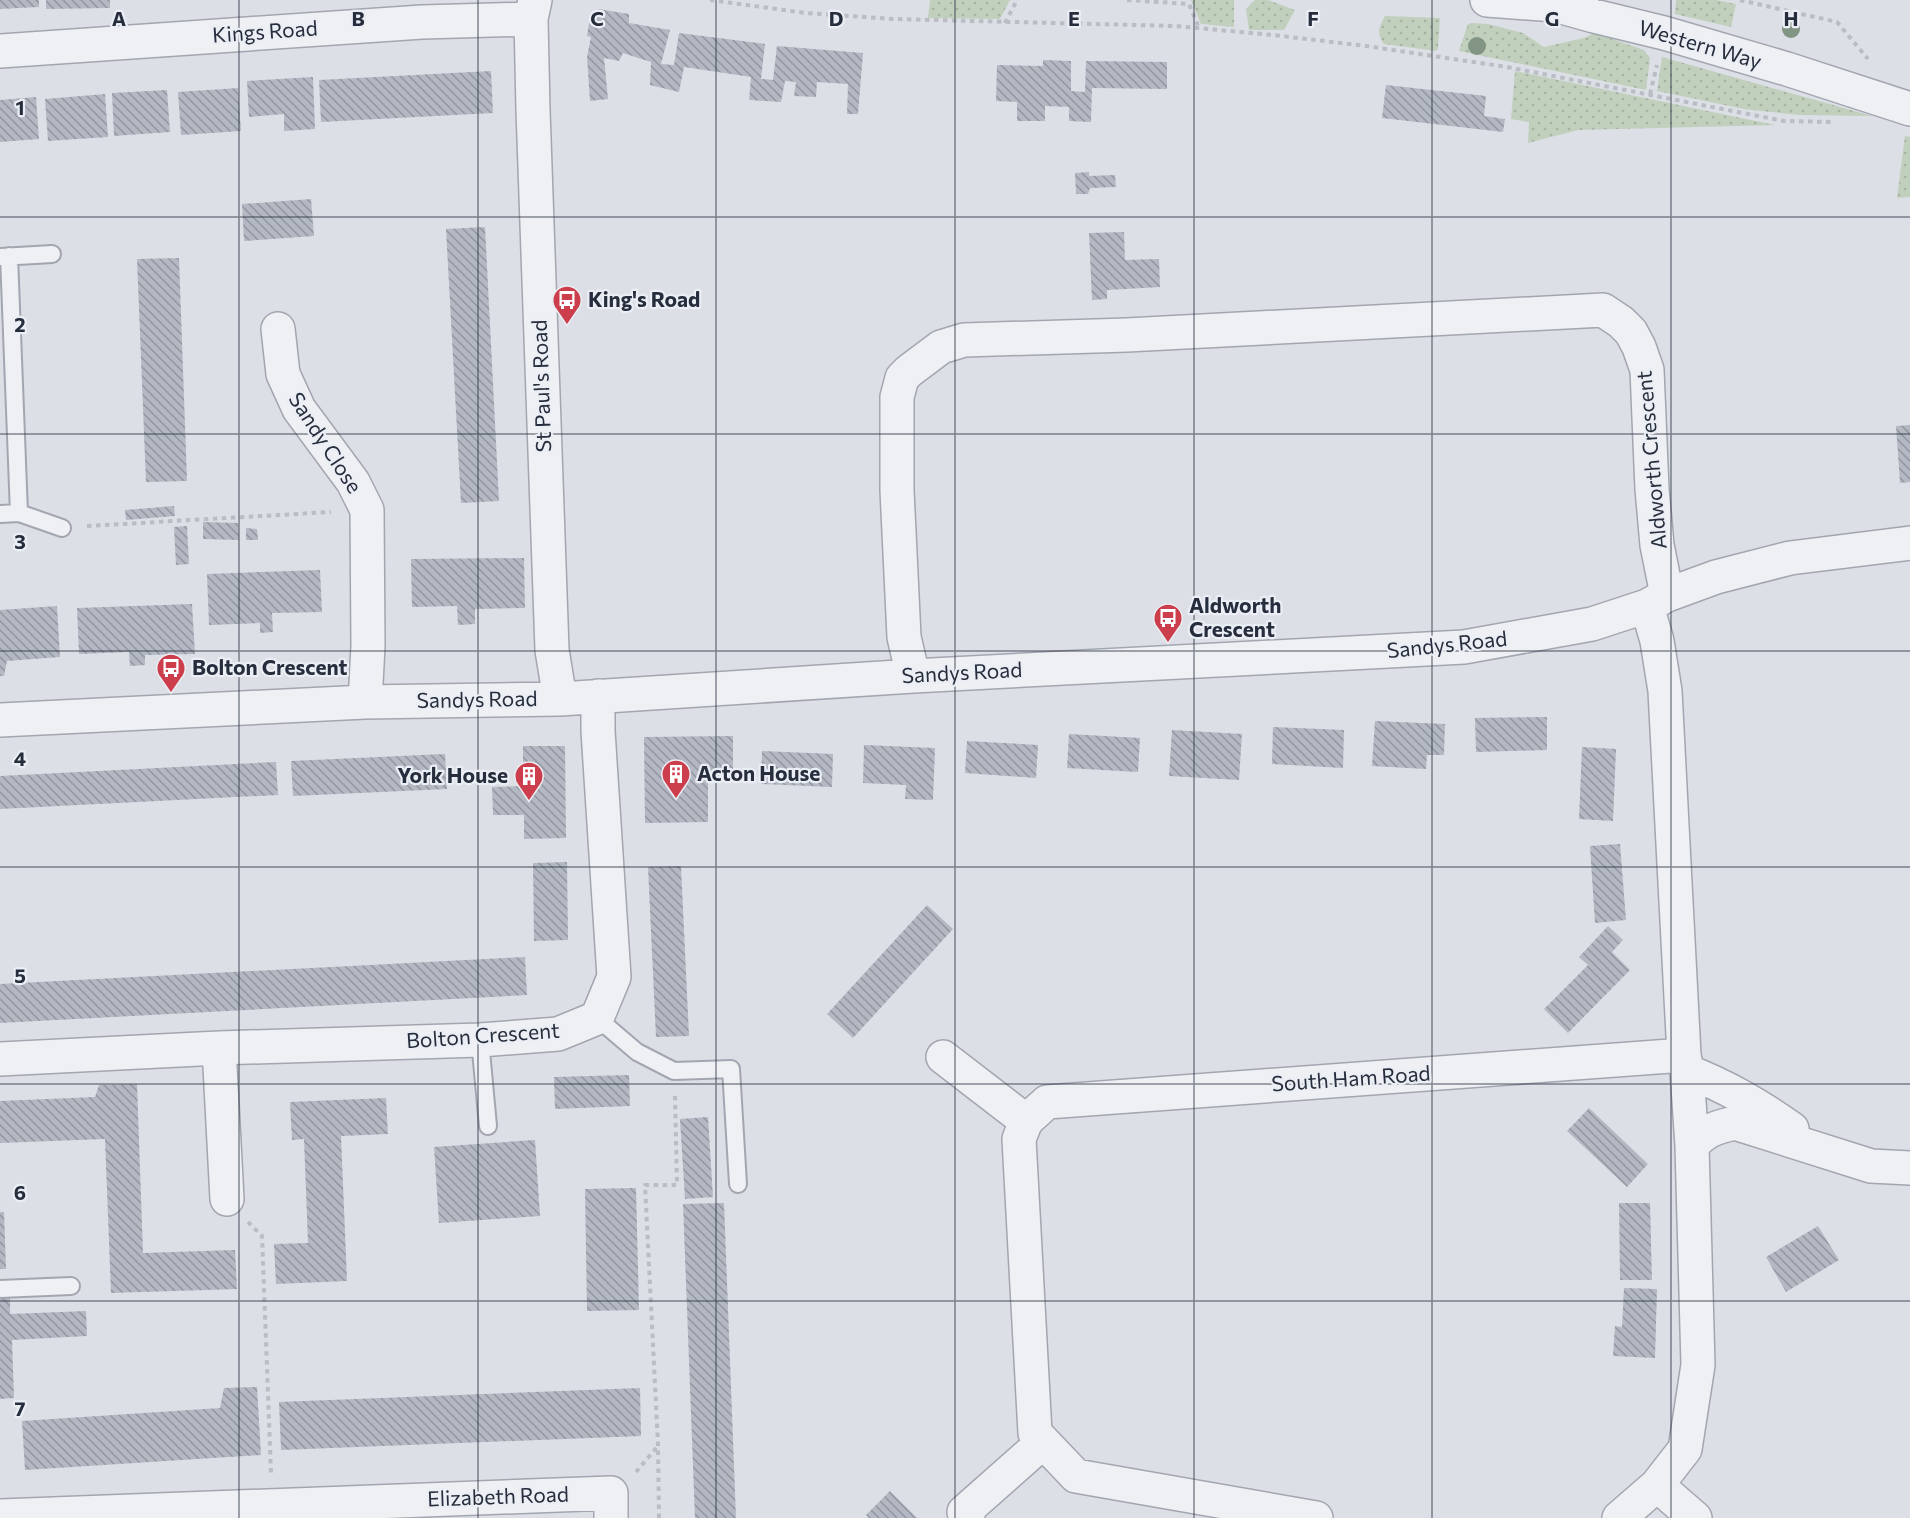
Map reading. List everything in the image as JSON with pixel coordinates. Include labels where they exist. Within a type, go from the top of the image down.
[{"type":"street","name":"Western Way","points":[[1486,0],[1556,2],[1910,109]]},
{"type":"street","name":"Kings Road","points":[[0,51],[422,22],[533,9]]},
{"type":"street","name":"St Paul's Road","points":[[533,9],[552,650],[560,699]]},
{"type":"street","name":"Aldworth Crescent","points":[[913,676],[904,637],[897,490],[897,397],[903,378],[909,371],[941,347],[964,340],[1128,335],[1603,310],[1622,322],[1631,332],[1647,370],[1649,438],[1657,545],[1657,600]]},
{"type":"street","name":"Sandy Close","points":[[278,328],[283,374],[299,409],[353,482],[368,510],[368,646],[365,702]]},
{"type":"street","name":"Sandys Road","points":[[0,720],[365,702],[560,699],[913,676],[1464,647],[1592,624],[1716,577],[1790,558],[1910,543]]},
{"type":"street","points":[[1619,1518],[1657,1485],[1685,1449],[1698,1365],[1692,1146],[1685,1063],[1665,691],[1657,641],[1657,600]]},
{"type":"street","points":[[597,1018],[614,977],[598,731],[598,696]]},
{"type":"street","name":"Bolton Crescent","points":[[0,1059],[219,1048],[480,1040],[558,1034],[597,1018]]},
{"type":"street","points":[[219,1048],[227,1199]]},
{"type":"street","points":[[943,1057],[1026,1121],[1019,1139],[1035,1433],[1042,1443],[1076,1476],[1316,1518]]},
{"type":"street","name":"South Ham Road","points":[[1026,1121],[1047,1102],[1685,1063],[1771,1114],[1817,1148]]},
{"type":"street","name":"South Ham Road","points":[[1692,1146],[1713,1128],[1735,1123],[1870,1166],[1910,1168]]},
{"type":"street","points":[[968,1518],[964,1512],[1042,1443]]},
{"type":"street","points":[[1657,1485],[1695,1518]]},
{"type":"street","name":"Elizabeth Road","points":[[0,1516],[610,1493],[611,1518]]},
{"type":"lane","points":[[19,513],[5,256],[52,254]]},
{"type":"lane","points":[[0,514],[19,513],[62,528]]},
{"type":"lane","points":[[597,1018],[637,1052],[674,1071],[731,1069],[738,1184]]},
{"type":"lane","points":[[480,1040],[488,1126]]},
{"type":"lane","points":[[0,1289],[71,1286]]},
{"type":"path","points":[[710,0],[817,14],[892,20],[1096,23],[1199,28],[1354,45],[1507,67],[1784,121],[1838,122]]},
{"type":"path","points":[[1005,23],[1017,0]]},
{"type":"path","points":[[1127,0],[1189,4],[1199,28]]},
{"type":"path","points":[[1740,0],[1837,22],[1870,63]]},
{"type":"path","points":[[62,528],[368,510]]},
{"type":"path","points":[[659,1518],[658,1445],[645,1185],[677,1185],[674,1071]]},
{"type":"path","points":[[227,1199],[262,1236],[272,1506]]},
{"type":"green space","points":[[930,0],[1010,0],[1000,19],[928,18]]},
{"type":"green space","points":[[1191,0],[1234,0],[1234,27],[1201,24]]},
{"type":"green space","points":[[1255,0],[1268,0],[1295,10],[1284,30],[1249,30],[1246,9]]},
{"type":"green space","points":[[1676,0],[1716,0],[1736,4],[1731,27],[1675,14]]},
{"type":"green space","points":[[1385,16],[1440,18],[1438,48],[1436,51],[1384,44],[1379,30]]},
{"type":"green space","points":[[1468,24],[1488,24],[1523,33],[1544,47],[1584,38],[1595,33],[1644,50],[1650,58],[1646,90],[1459,51]]},
{"type":"green space","points":[[1662,57],[1872,116],[1799,115],[1744,109],[1657,91]]},
{"type":"green space","points":[[1515,71],[1776,125],[1578,130],[1528,143],[1529,122],[1511,119]]},
{"type":"green space","points":[[1905,136],[1910,137],[1910,197],[1897,198]]},
{"type":"building","points":[[0,0],[39,0],[39,7],[0,9]]},
{"type":"building","points":[[46,0],[110,0],[110,8],[46,9]]},
{"type":"building","points":[[598,9],[629,14],[629,23],[670,30],[661,64],[674,65],[679,33],[765,44],[761,79],[773,80],[777,46],[863,53],[858,114],[847,114],[848,84],[817,82],[816,97],[794,96],[796,82],[785,81],[781,102],[749,100],[751,77],[684,67],[679,92],[650,85],[651,62],[623,53],[619,61],[604,58],[608,99],[590,101],[587,57],[591,37],[587,36],[589,23],[594,24]]},
{"type":"building","points":[[1043,60],[1071,61],[1071,91],[1085,92],[1086,61],[1167,62],[1167,89],[1092,88],[1091,122],[1069,121],[1069,107],[1045,106],[1045,121],[1017,121],[1017,102],[996,101],[997,65],[1043,66]]},
{"type":"building","points":[[491,71],[493,113],[321,122],[319,80]]},
{"type":"building","points":[[313,77],[315,129],[284,131],[284,114],[249,117],[247,81]]},
{"type":"building","points":[[1386,85],[1486,96],[1484,116],[1505,119],[1503,132],[1382,118]]},
{"type":"building","points":[[238,88],[241,131],[181,135],[178,92]]},
{"type":"building","points":[[167,90],[170,132],[114,136],[112,93]]},
{"type":"building","points":[[105,94],[108,137],[48,141],[45,99]]},
{"type":"building","points":[[36,97],[39,139],[0,142],[0,100]]},
{"type":"building","points":[[1089,172],[1089,176],[1115,175],[1116,187],[1090,188],[1088,194],[1076,194],[1075,173]]},
{"type":"building","points":[[311,199],[314,236],[244,241],[242,204]]},
{"type":"building","points":[[485,227],[499,501],[461,503],[446,229]]},
{"type":"building","points":[[1124,232],[1125,260],[1159,259],[1160,287],[1107,290],[1107,299],[1092,300],[1089,233]]},
{"type":"building","points":[[179,258],[187,481],[146,482],[137,259]]},
{"type":"building","points":[[1910,425],[1910,482],[1900,483],[1896,426]]},
{"type":"building","points":[[174,506],[175,516],[126,520],[125,510]]},
{"type":"building","points":[[203,522],[238,523],[239,540],[203,539]]},
{"type":"building","points":[[187,526],[189,564],[176,565],[174,527]]},
{"type":"building","points":[[246,528],[257,529],[258,540],[246,540]]},
{"type":"building","points":[[524,558],[525,608],[475,609],[475,624],[458,625],[457,606],[412,607],[411,559]]},
{"type":"building","points":[[320,570],[322,612],[272,613],[273,632],[260,633],[260,623],[209,625],[207,574]]},
{"type":"building","points":[[192,604],[195,654],[145,655],[145,665],[130,666],[129,652],[79,654],[77,608]]},
{"type":"building","points":[[57,606],[60,657],[7,661],[4,676],[0,676],[0,610]]},
{"type":"building","points":[[1547,717],[1547,750],[1476,752],[1475,718]]},
{"type":"building","points":[[1375,721],[1445,724],[1444,755],[1427,755],[1426,769],[1372,766]]},
{"type":"building","points":[[1273,727],[1344,730],[1343,768],[1272,764]]},
{"type":"building","points":[[1172,730],[1242,734],[1239,780],[1169,776]]},
{"type":"building","points":[[1069,734],[1140,738],[1138,772],[1067,768]]},
{"type":"building","name":"Acton House","points":[[733,736],[733,775],[708,776],[708,822],[645,823],[644,737]]},
{"type":"building","points":[[967,741],[1038,745],[1036,778],[965,773]]},
{"type":"building","points":[[864,745],[935,748],[933,800],[905,799],[906,785],[863,783]]},
{"type":"building","name":"York House","points":[[523,746],[565,746],[566,838],[524,839],[524,815],[493,815],[492,787],[523,786]]},
{"type":"building","points":[[1582,747],[1616,749],[1613,821],[1579,819]]},
{"type":"building","points":[[762,751],[833,754],[832,787],[761,784]]},
{"type":"building","points":[[445,754],[447,789],[293,796],[291,761]]},
{"type":"building","points":[[276,762],[278,795],[0,809],[0,776]]},
{"type":"building","points":[[1620,844],[1626,920],[1595,923],[1590,846]]},
{"type":"building","points":[[567,862],[568,940],[534,941],[533,863]]},
{"type":"building","points":[[681,866],[689,1036],[656,1037],[648,867]]},
{"type":"building","points":[[927,905],[953,929],[853,1038],[827,1014]]},
{"type":"building","points":[[1608,926],[1623,940],[1612,952],[1630,970],[1568,1033],[1544,1009],[1588,965],[1579,957]]},
{"type":"building","points":[[525,957],[527,995],[0,1023],[0,984]]},
{"type":"building","points":[[629,1075],[630,1106],[555,1109],[554,1077]]},
{"type":"building","points":[[137,1084],[143,1253],[235,1250],[237,1289],[111,1293],[105,1139],[0,1143],[0,1101],[95,1097],[99,1085]]},
{"type":"building","points":[[386,1098],[388,1134],[341,1136],[347,1281],[276,1284],[274,1244],[308,1243],[304,1139],[292,1140],[290,1102]]},
{"type":"building","points":[[1589,1108],[1648,1164],[1627,1187],[1567,1131]]},
{"type":"building","points":[[708,1117],[713,1197],[685,1199],[680,1119]]},
{"type":"building","points":[[535,1140],[540,1216],[439,1223],[434,1147]]},
{"type":"building","points":[[636,1188],[639,1310],[587,1311],[585,1189]]},
{"type":"building","points":[[724,1203],[736,1518],[695,1518],[683,1204]]},
{"type":"building","points":[[1619,1203],[1650,1203],[1652,1280],[1620,1280]]},
{"type":"building","points":[[0,1212],[4,1212],[6,1269],[0,1269]]},
{"type":"building","points":[[1818,1226],[1839,1260],[1786,1292],[1766,1257]]},
{"type":"building","points":[[1624,1288],[1657,1289],[1655,1358],[1613,1356],[1615,1326],[1622,1327]]},
{"type":"building","points":[[0,1296],[10,1296],[10,1314],[86,1311],[87,1336],[12,1340],[14,1398],[0,1399]]},
{"type":"building","points":[[257,1387],[261,1455],[25,1470],[22,1421],[220,1408],[224,1388]]},
{"type":"building","points":[[640,1388],[641,1436],[281,1450],[279,1402]]},
{"type":"building","points":[[890,1491],[917,1518],[869,1518],[866,1515]]},
{"type":"place","name":"King's Road","points":[[567,326]]},
{"type":"place","name":"Aldworth Crescent","points":[[1168,644]]},
{"type":"place","name":"Bolton Crescent","points":[[171,694]]},
{"type":"place","name":"Acton House","points":[[676,800]]},
{"type":"place","name":"York House","points":[[529,802]]}]
